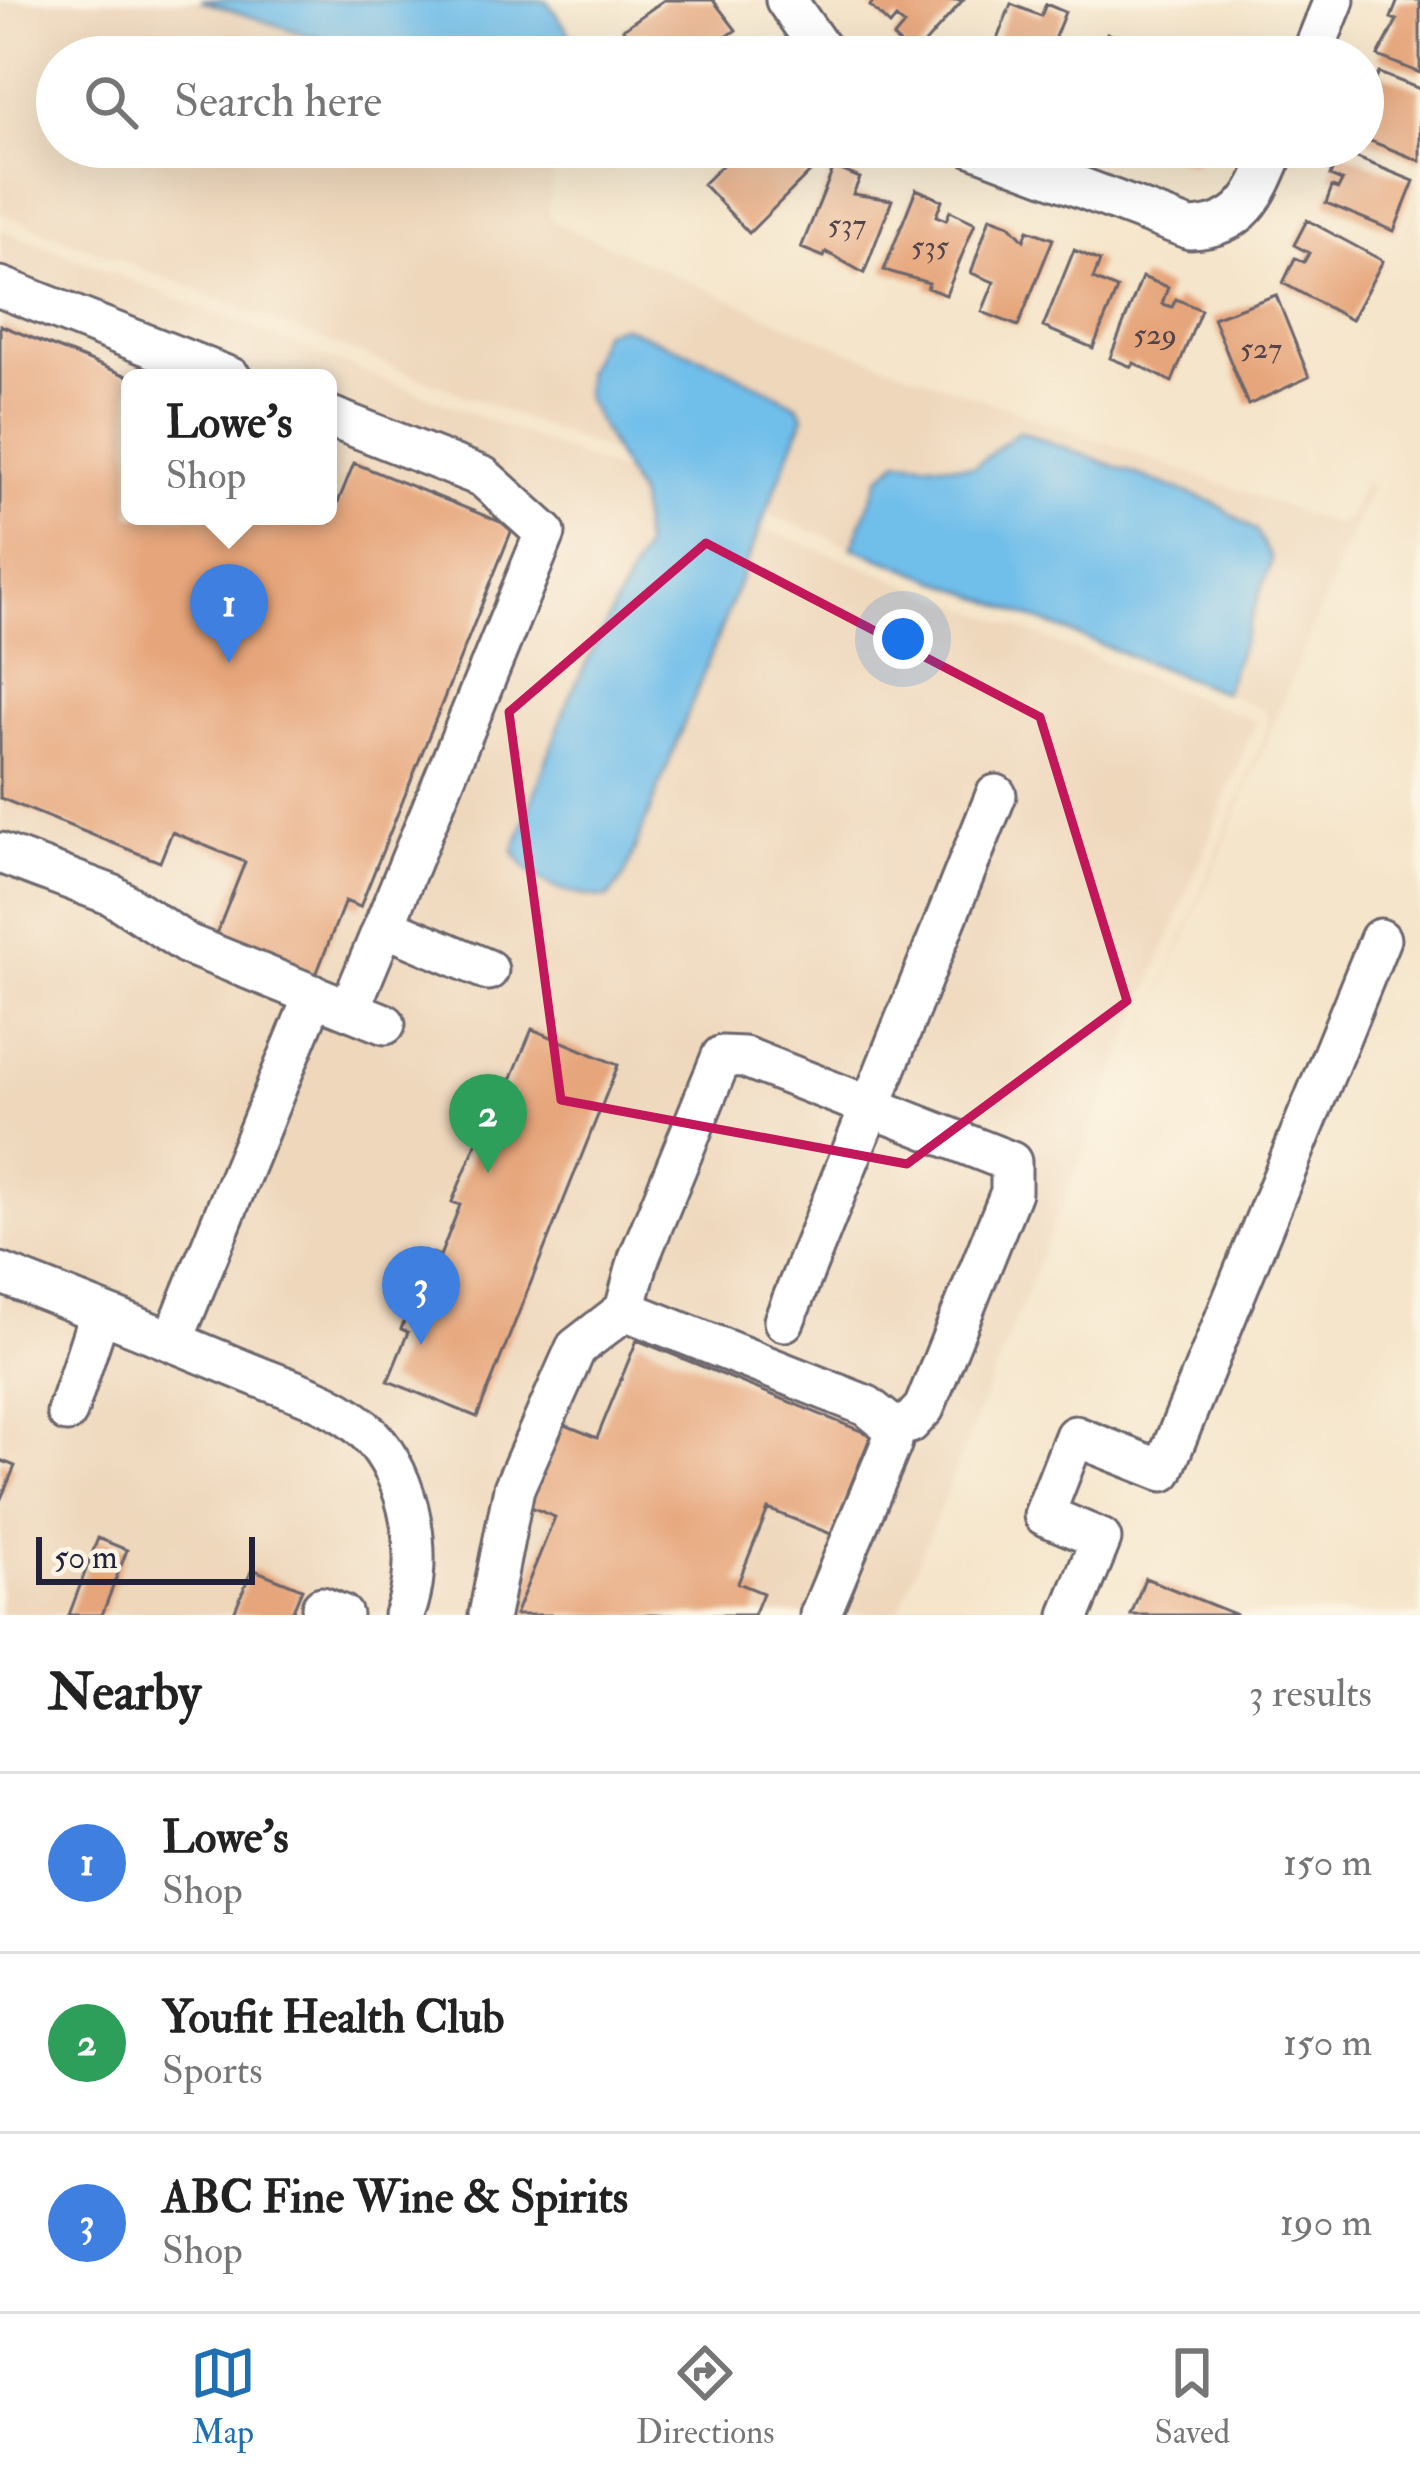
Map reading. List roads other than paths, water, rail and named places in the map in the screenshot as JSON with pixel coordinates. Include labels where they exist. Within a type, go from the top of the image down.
[{"type":"street","points":[[786,0],[811,36]]},
{"type":"street","points":[[1319,36],[1334,0]]},
{"type":"street","points":[[1029,168],[1190,229],[1226,224],[1250,206],[1267,168]]},
{"type":"street","points":[[0,287],[208,369]]},
{"type":"street","points":[[174,1338],[349,1009],[545,533],[483,477],[337,420]]},
{"type":"street","points":[[784,1321],[996,795]]},
{"type":"street","points":[[0,853],[112,895],[187,944],[349,1009]]},
{"type":"street","points":[[384,926],[488,970]]},
{"type":"street","points":[[1070,1615],[1101,1539],[1044,1515],[1075,1436],[1163,1471],[1379,939]]},
{"type":"street","points":[[489,1615],[514,1488],[576,1348],[625,1310],[639,1258],[722,1056],[744,1057],[1011,1162],[1011,1192],[924,1408],[910,1423],[893,1427]]},
{"type":"street","points":[[0,1273],[174,1338],[331,1407],[369,1434],[395,1474],[406,1508],[413,1561],[404,1615]]},
{"type":"street","points":[[625,1310],[867,1406],[893,1427]]},
{"type":"street","points":[[67,1412],[100,1312]]},
{"type":"street","points":[[820,1615],[892,1442],[893,1427]]},
{"type":"water","points":[[200,0],[546,0],[571,35],[570,36],[311,36]]},
{"type":"water","points":[[622,326],[720,365],[797,405],[804,416],[624,877],[608,898],[580,895],[542,881],[514,851],[569,698],[644,548],[639,498],[585,397],[586,371],[603,331]]},
{"type":"water","points":[[1019,431],[1215,503],[1256,531],[1272,560],[1224,693],[852,547],[880,477],[899,460],[974,467]]},
{"type":"place","name":"Lowe's","points":[[229,663]]},
{"type":"place","name":"Youfit Health Club","points":[[488,1173]]},
{"type":"place","name":"ABC Fine Wine & Spirits","points":[[421,1345]]}]
